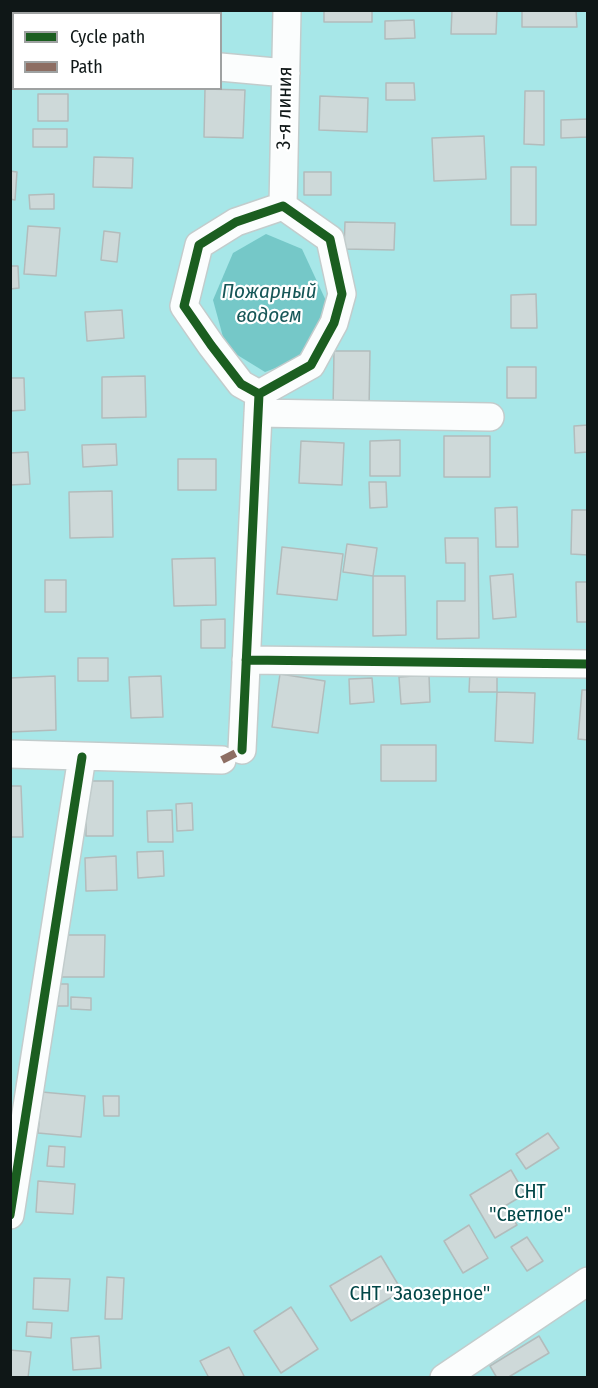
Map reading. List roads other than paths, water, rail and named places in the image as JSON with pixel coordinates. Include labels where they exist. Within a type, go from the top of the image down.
[{"type":"street","name":"3-я линия","points":[[283,206],[287,10]]},
{"type":"street","points":[[222,67],[286,72]]},
{"type":"street","points":[[10,754],[82,757],[232,755],[246,660],[258,403],[211,345],[184,306],[199,245],[236,222],[283,206],[330,239],[342,294],[334,323],[311,365],[258,403]]},
{"type":"street","points":[[258,403],[490,417]]},
{"type":"street","points":[[246,660],[588,664]]},
{"type":"street","points":[[10,1215],[82,757]]},
{"type":"street","points":[[444,1377],[586,1286]]},
{"type":"water","name":"Пожарный водоем","points":[[266,234],[302,249],[327,303],[307,356],[265,372],[226,348],[213,300],[233,253]]},
{"type":"park label","name":"СНТ \"Светлое\"","points":[[530,1204]]},
{"type":"park label","name":"СНТ \"Заозерное\"","points":[[420,1294]]}]
